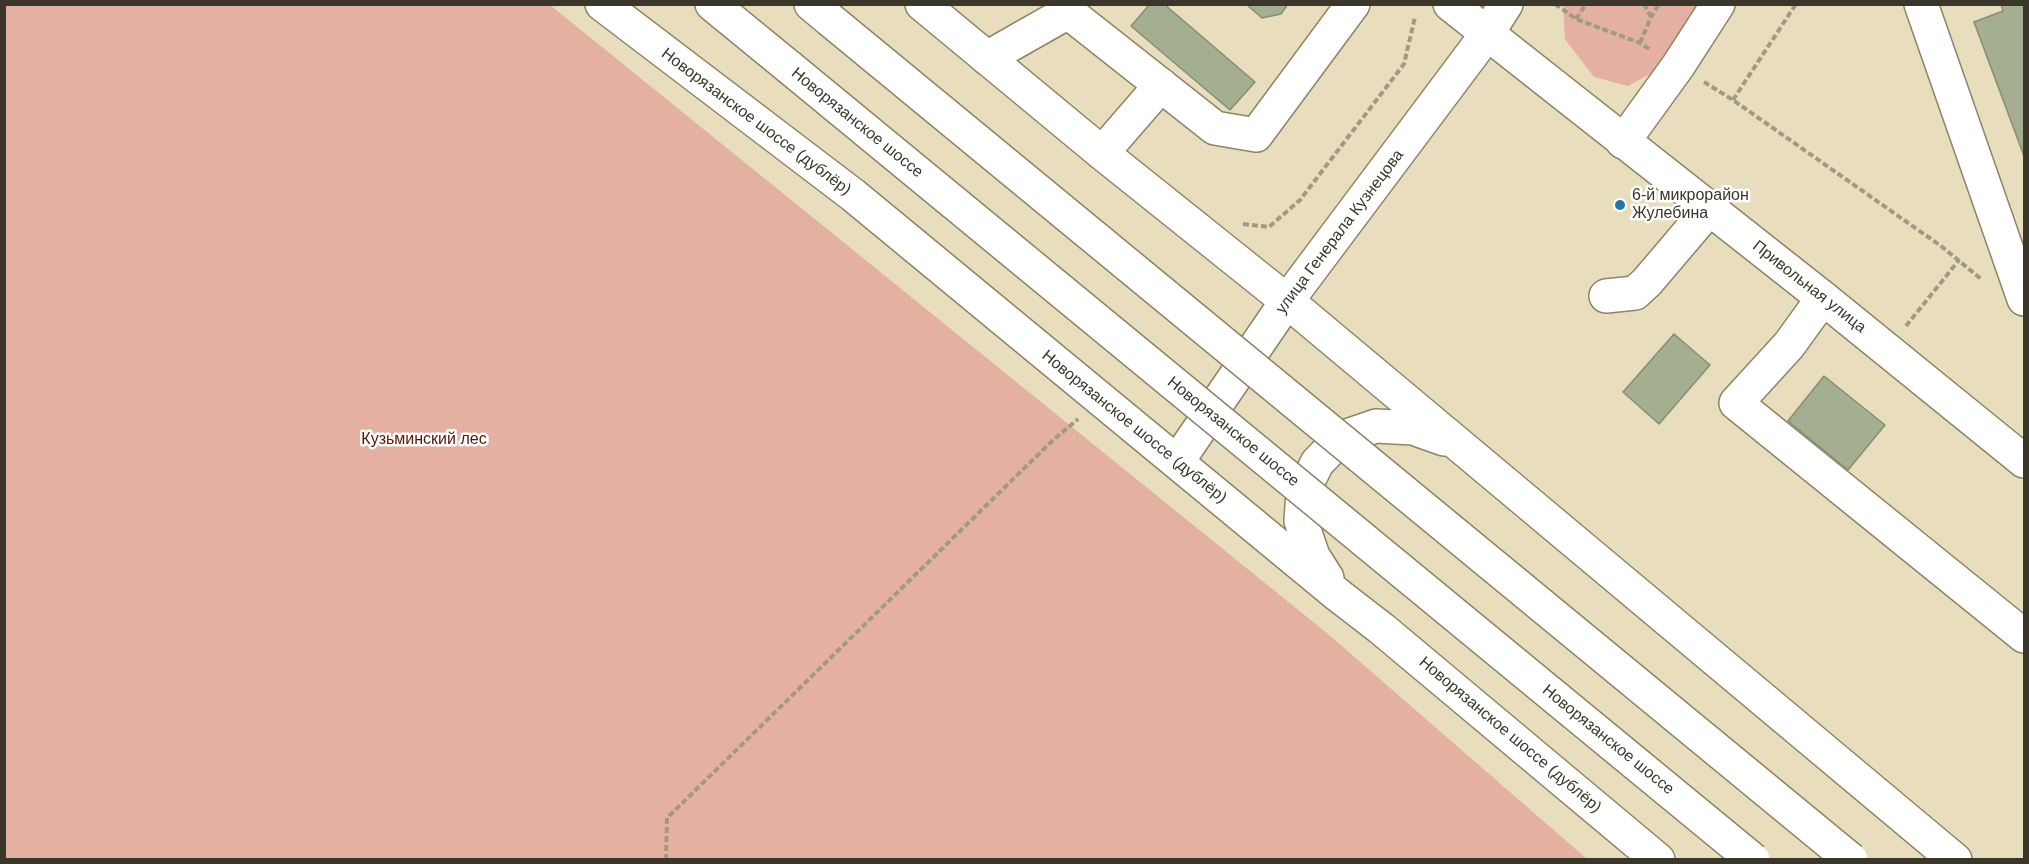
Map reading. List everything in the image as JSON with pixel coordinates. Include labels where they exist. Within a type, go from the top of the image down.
[{"type":"main road","name":"Новорязанское шоссе (дублёр)","points":[[602,4],[853,195],[1382,629],[1658,860]]},
{"type":"main road","name":"Новорязанское шоссе","points":[[712,4],[1754,860]]},
{"type":"main road","points":[[922,4],[1102,153],[1287,301],[1955,860]]},
{"type":"main road","points":[[987,58],[1067,8],[1215,128],[1256,135],[1353,4]]},
{"type":"main road","name":"Привольная улица","points":[[1450,4],[1823,298],[2025,461]]},
{"type":"main road","name":"улица Генерала Кузнецова","points":[[1177,462],[1287,301],[1487,34],[1506,4]]},
{"type":"main road","points":[[1623,142],[1678,66],[1718,4]]},
{"type":"main road","points":[[1921,4],[2025,298]]},
{"type":"main road","points":[[820,12],[1851,860]]},
{"type":"main road","points":[[1102,153],[1161,85]]},
{"type":"main road","points":[[1606,296],[1635,293],[1709,209]]},
{"type":"main road","points":[[1823,298],[1789,345],[1736,403],[2025,636]]},
{"type":"main road","points":[[1338,595],[1313,556],[1301,521],[1303,492],[1317,463],[1341,438],[1376,426],[1413,428],[1454,442]]},
{"type":"path","points":[[1555,4],[1576,19],[1640,43],[1733,100],[1941,246],[1983,280]]},
{"type":"path","points":[[1576,19],[1586,4]]},
{"type":"path","points":[[1644,4],[1651,17]]},
{"type":"path","points":[[1640,43],[1659,4]]},
{"type":"path","points":[[1733,100],[1796,4]]},
{"type":"path","points":[[1237,224],[1269,227],[1300,200],[1404,64],[1415,17]]},
{"type":"path","points":[[1888,351],[1959,260]]},
{"type":"path","points":[[666,860],[667,818],[1052,441],[1083,415]]},
{"type":"green space","name":"Кузьминский лес","points":[[5,4],[550,5],[1328,634],[1587,859],[5,859]]},
{"type":"green space","points":[[1563,5],[1699,5],[1652,73],[1628,86],[1594,77],[1565,39]]},
{"type":"building","points":[[1150,4],[1164,4],[1255,82],[1230,110],[1131,26]]},
{"type":"building","points":[[1246,4],[1288,4],[1281,14],[1262,18]]},
{"type":"building","points":[[2001,4],[2024,4],[2024,156],[1974,22],[2003,11]]},
{"type":"building","points":[[1674,334],[1710,365],[1659,424],[1623,392]]},
{"type":"building","points":[[1824,376],[1885,425],[1848,470],[1788,421]]},
{"type":"place","name":"6-й микрорайон Жулебина","points":[[1620,205]]}]
